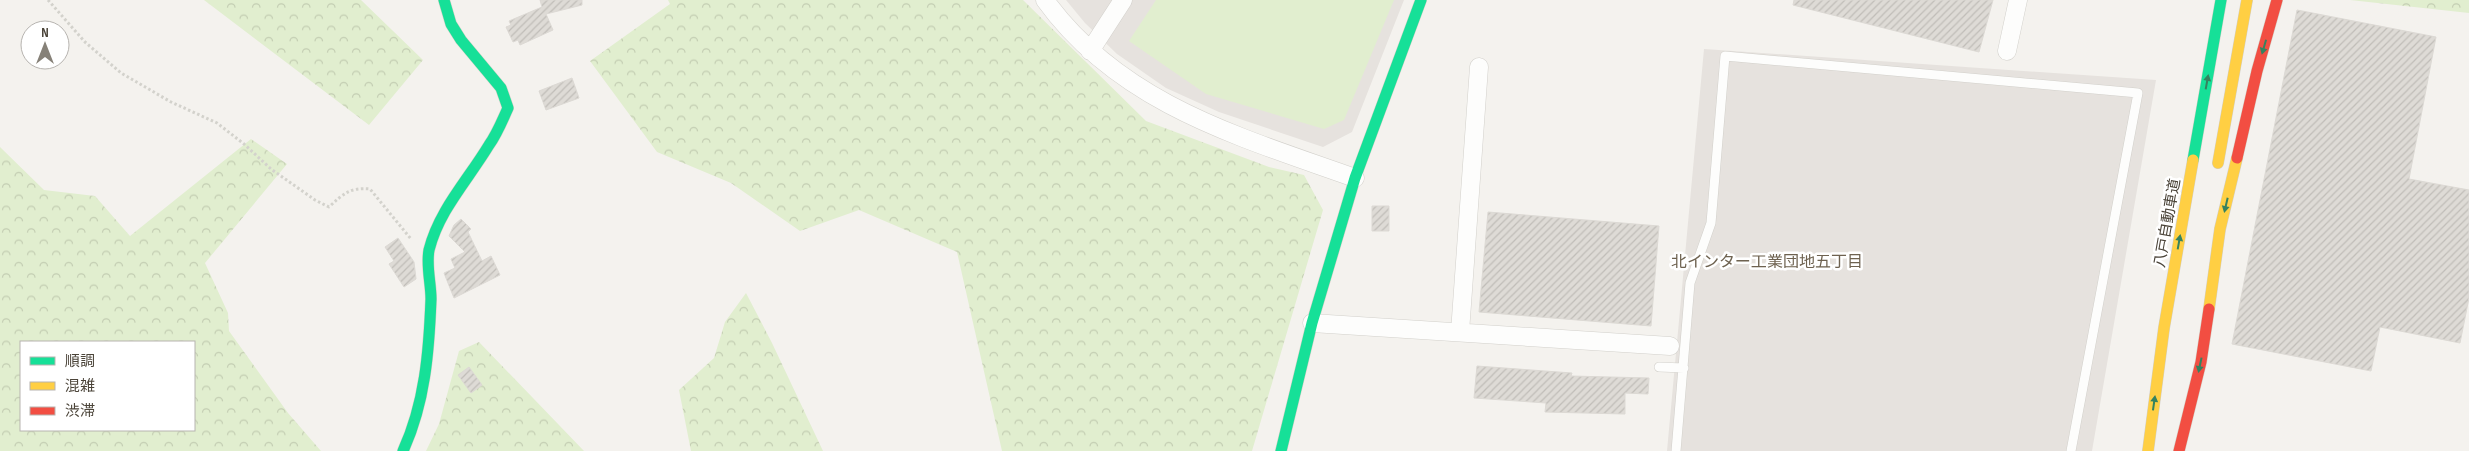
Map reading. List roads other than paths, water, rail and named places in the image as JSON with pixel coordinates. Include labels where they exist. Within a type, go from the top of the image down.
[{"type":"main road","points":[[404,451],[411,437],[419,406],[427,358],[431,286],[429,252],[438,225],[490,143],[508,108],[501,88],[461,40],[451,24],[444,0]]},
{"type":"main road","points":[[1281,451],[1312,323],[1355,178],[1421,0]]},
{"type":"main road","name":"八戸自動車道","points":[[2148,451],[2164,328],[2221,0]]},
{"type":"main road","points":[[2216,171],[2247,0]]},
{"type":"main road","points":[[2179,451],[2201,362],[2220,229],[2257,71],[2277,0]]},
{"type":"main road","points":[[2174,451],[2183,383]]},
{"type":"street","points":[[1045,0],[1090,52],[1124,79],[1192,118],[1355,178]]},
{"type":"street","points":[[1090,52],[1123,0]]},
{"type":"street","points":[[2007,51],[2018,0]]},
{"type":"street","points":[[1460,332],[1478,67]]},
{"type":"street","points":[[1312,323],[1670,346]]},
{"type":"lane","points":[[1676,451],[1690,283],[1712,223],[1725,56],[2138,93],[2071,451]]},
{"type":"lane","points":[[1659,367],[1684,368]]},
{"type":"district","name":"北インター工業団地五丁目","points":[[1767,261]]}]
